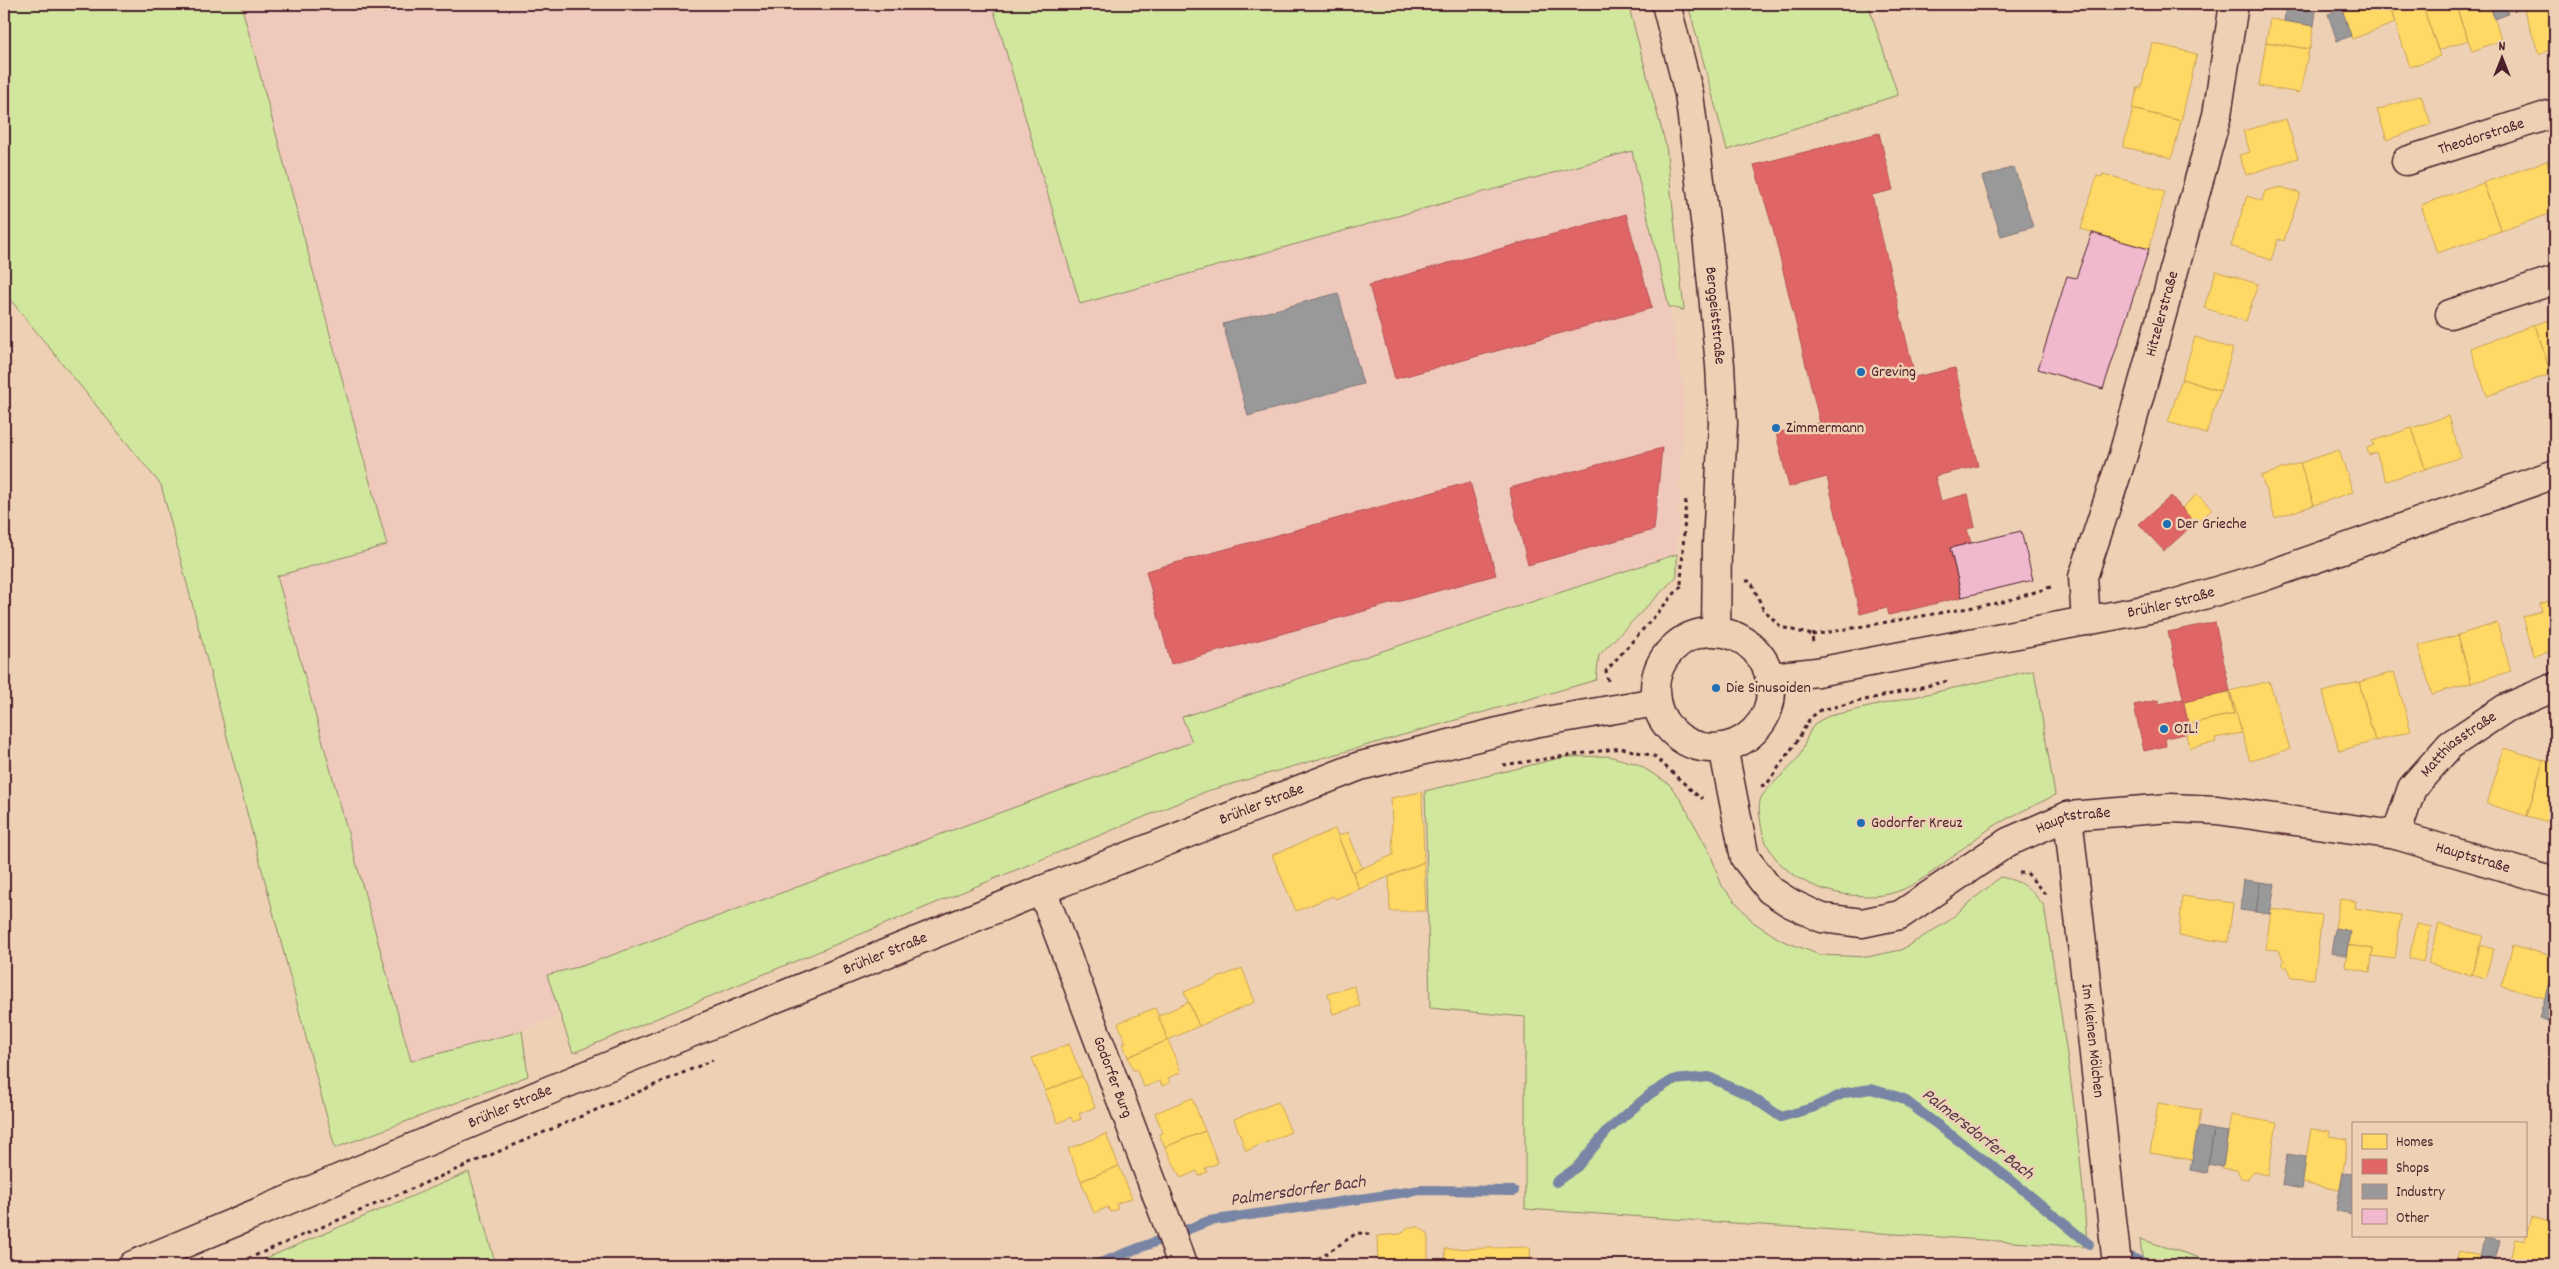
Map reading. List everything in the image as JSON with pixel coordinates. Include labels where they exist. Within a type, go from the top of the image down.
[{"type":"street","name":"Berggeiststraße","points":[[1666,4],[1689,94],[1708,244],[1720,365],[1723,423],[1717,545],[1716,632]]},
{"type":"street","name":"Hitzelerstraße","points":[[2086,621],[2083,577],[2122,455],[2217,115],[2234,4]]},
{"type":"street","name":"Theodorstraße","points":[[2406,161],[2555,113]]},
{"type":"street","points":[[2450,314],[2555,280]]},
{"type":"street","name":"Brühler Straße","points":[[1770,677],[1817,672],[2170,605],[2260,578],[2555,474]]},
{"type":"street","points":[[1716,632],[1736,636],[1753,647],[1765,663],[1770,677],[1770,700],[1765,717],[1754,731],[1740,741],[1723,747],[1706,748],[1689,743],[1675,734],[1664,720],[1656,702],[1655,686],[1659,669],[1668,653],[1682,641],[1698,634],[1716,632]]},
{"type":"street","name":"Matthiasstraße","points":[[2396,835],[2412,788],[2450,745],[2506,708],[2555,687]]},
{"type":"street","name":"Brühler Straße","points":[[133,1265],[550,1090],[1042,890],[1360,766],[1534,723],[1656,702]]},
{"type":"street","name":"Hauptstraße","points":[[1723,747],[1745,858],[1770,890],[1790,903],[1822,918],[1862,923],[1900,915],[2008,842],[2068,816],[2170,808],[2217,810],[2396,835],[2555,882]]},
{"type":"street","name":"Im Kleinen Mölchen","points":[[2068,816],[2117,1265]]},
{"type":"street","name":"Godorfer Burg","points":[[1042,890],[1176,1247]]},
{"type":"path","points":[[1681,584],[1686,494]]},
{"type":"path","points":[[1812,635],[2003,602],[2083,577]]},
{"type":"path","points":[[1700,798],[1731,794],[1767,784],[1797,741],[1810,718],[1821,710],[1951,680]]},
{"type":"path","points":[[1498,766],[1621,748],[1654,756],[1700,798],[1702,808]]},
{"type":"path","points":[[2018,873],[2027,874],[2047,896]]},
{"type":"path","points":[[233,1265],[720,1057]]},
{"type":"path","points":[[1318,1259],[1357,1233],[1371,1234]]},
{"type":"shaded area","points":[[241,4],[992,4],[1080,304],[1632,151],[1669,307],[1684,389],[1677,554],[1182,717],[1192,742],[522,1031],[411,1062],[277,575],[387,545]]},
{"type":"green space","points":[[4,4],[241,4],[387,545],[277,576],[411,1061],[522,1031],[528,1076],[335,1148],[161,485],[4,292]]},
{"type":"green space","points":[[992,4],[1628,4],[1666,146],[1684,310],[1669,307],[1632,151],[1080,304]]},
{"type":"green space","points":[[1688,4],[1868,4],[1898,95],[1727,150]]},
{"type":"green space","points":[[1677,554],[1677,576],[1599,655],[1596,680],[1207,791],[573,1053],[547,975],[585,965],[1192,742],[1182,717]]},
{"type":"green space","points":[[2034,670],[2055,795],[1991,828],[1926,877],[1897,892],[1864,896],[1826,890],[1807,883],[1791,873],[1777,860],[1767,844],[1761,825],[1760,799],[1796,761],[1816,723],[1829,716]]},
{"type":"green space","points":[[1609,756],[1637,764],[1668,783],[1680,798],[1710,853],[1722,886],[1753,922],[1781,940],[1820,955],[1867,957],[1901,950],[1947,922],[2000,877],[2020,883],[2034,894],[2044,906],[2064,1033],[2076,1119],[2087,1247],[1525,1209],[1525,1017],[1430,1008],[1425,791],[1564,757]]},
{"type":"green space","points":[[469,1172],[496,1265],[250,1265]]},
{"type":"green space","points":[[2140,1239],[2222,1265],[2143,1265]]},
{"type":"building: Homes","points":[[2150,4],[2201,4],[2201,11],[2150,7]]},
{"type":"building: Homes","points":[[2353,4],[2389,4],[2395,23],[2352,39],[2342,9]]},
{"type":"building: Homes","points":[[2389,4],[2422,4],[2440,56],[2410,67]]},
{"type":"building: Homes","points":[[2422,4],[2455,4],[2468,40],[2438,50]]},
{"type":"building: Homes","points":[[2455,4],[2489,4],[2502,40],[2472,51]]},
{"type":"building: Homes","points":[[2522,4],[2555,4],[2555,48],[2539,54]]},
{"type":"building: Homes","points":[[2270,19],[2314,26],[2310,49],[2266,42]]},
{"type":"building: Homes","points":[[2266,42],[2309,49],[2300,93],[2259,86]]},
{"type":"building: Homes","points":[[2152,43],[2197,54],[2181,121],[2132,109],[2138,87],[2141,88]]},
{"type":"building: Homes","points":[[2421,95],[2431,124],[2387,140],[2377,110]]},
{"type":"building: Homes","points":[[2133,109],[2181,121],[2172,158],[2123,147]]},
{"type":"building: Homes","points":[[2286,119],[2298,158],[2246,175],[2239,155],[2250,152],[2243,131]]},
{"type":"building: Homes","points":[[2555,158],[2555,185],[2547,161]]},
{"type":"building: Homes","points":[[2547,161],[2555,185],[2555,212],[2501,231],[2483,183]]},
{"type":"building: Homes","points":[[2103,174],[2165,191],[2149,249],[2081,229],[2097,176],[2102,177]]},
{"type":"building: Homes","points":[[2483,183],[2501,231],[2437,253],[2421,205]]},
{"type":"building: Homes","points":[[2281,187],[2300,193],[2284,241],[2278,239],[2271,260],[2231,246],[2247,196],[2262,201],[2265,191]]},
{"type":"building: Homes","points":[[2216,271],[2258,284],[2246,321],[2204,308]]},
{"type":"building: Homes","points":[[2555,318],[2555,372],[2551,374],[2535,325]]},
{"type":"building: Homes","points":[[2535,325],[2551,374],[2487,396],[2470,348]]},
{"type":"building: Homes","points":[[2195,337],[2233,349],[2220,391],[2182,379]]},
{"type":"building: Homes","points":[[2182,379],[2220,391],[2206,434],[2168,422]]},
{"type":"building: Homes","points":[[2448,416],[2461,457],[2425,469],[2412,428]]},
{"type":"building: Homes","points":[[2412,428],[2425,469],[2386,481],[2376,452],[2369,455],[2367,448],[2374,445],[2372,441]]},
{"type":"building: Homes","points":[[2339,450],[2353,492],[2314,505],[2300,463]]},
{"type":"building: Homes","points":[[2300,463],[2314,505],[2275,518],[2261,476]]},
{"type":"building: Homes","points":[[2197,494],[2212,509],[2195,524],[2182,508]]},
{"type":"building: Homes","points":[[2555,599],[2555,650],[2534,656],[2523,616],[2542,611],[2540,604]]},
{"type":"building: Homes","points":[[2497,623],[2511,671],[2471,683],[2458,635]]},
{"type":"building: Homes","points":[[2458,635],[2471,683],[2432,694],[2418,646]]},
{"type":"building: Homes","points":[[2394,672],[2411,731],[2375,741],[2359,682]]},
{"type":"building: Homes","points":[[2269,681],[2290,749],[2250,761],[2230,691]]},
{"type":"building: Homes","points":[[2359,682],[2375,741],[2339,751],[2323,692]]},
{"type":"building: Homes","points":[[2230,691],[2242,733],[2215,738],[2216,742],[2190,748],[2187,734],[2190,733],[2188,724],[2234,714]]},
{"type":"building: Homes","points":[[2229,692],[2234,714],[2188,724],[2184,702]]},
{"type":"building: Homes","points":[[2504,748],[2543,760],[2527,816],[2487,804]]},
{"type":"building: Homes","points":[[2543,760],[2555,763],[2555,824],[2527,816]]},
{"type":"building: Homes","points":[[1422,792],[1424,862],[1359,889],[1353,872],[1393,855],[1391,798]]},
{"type":"building: Homes","points":[[1335,829],[1359,889],[1335,899],[1333,896],[1296,911],[1272,855]]},
{"type":"building: Homes","points":[[1348,832],[1362,868],[1353,872],[1338,836]]},
{"type":"building: Homes","points":[[1424,862],[1426,911],[1390,911],[1389,877]]},
{"type":"building: Homes","points":[[2182,896],[2233,903],[2228,942],[2179,936]]},
{"type":"building: Homes","points":[[2340,899],[2356,901],[2355,908],[2401,915],[2395,959],[2372,956],[2373,949],[2348,945],[2350,931],[2335,928]]},
{"type":"building: Homes","points":[[2271,909],[2322,915],[2314,979],[2292,977],[2287,966],[2284,968],[2281,963],[2284,961],[2279,950],[2266,949]]},
{"type":"building: Homes","points":[[2417,924],[2431,927],[2423,962],[2409,958]]},
{"type":"building: Homes","points":[[2439,924],[2483,936],[2471,976],[2428,963]]},
{"type":"building: Homes","points":[[2348,945],[2373,949],[2370,972],[2345,967]]},
{"type":"building: Homes","points":[[2480,945],[2494,949],[2485,978],[2472,974]]},
{"type":"building: Homes","points":[[2513,945],[2555,957],[2545,998],[2501,986]]},
{"type":"building: Homes","points":[[1242,968],[1255,1002],[1199,1026],[1184,992]]},
{"type":"building: Homes","points":[[1354,986],[1360,1006],[1333,1014],[1328,994]]},
{"type":"building: Homes","points":[[1189,1002],[1199,1026],[1168,1040],[1158,1016]]},
{"type":"building: Homes","points":[[1155,1008],[1168,1040],[1128,1057],[1123,1044],[1126,1043],[1118,1023]]},
{"type":"building: Homes","points":[[1168,1040],[1181,1072],[1168,1078],[1170,1083],[1162,1086],[1160,1081],[1144,1087],[1136,1069],[1133,1070],[1128,1057]]},
{"type":"building: Homes","points":[[1069,1044],[1082,1076],[1045,1091],[1032,1058]]},
{"type":"building: Homes","points":[[1082,1076],[1095,1107],[1079,1114],[1081,1119],[1073,1122],[1071,1117],[1058,1123],[1045,1091]]},
{"type":"building: Homes","points":[[1192,1098],[1205,1131],[1165,1147],[1159,1134],[1163,1133],[1155,1113]]},
{"type":"building: Homes","points":[[1278,1102],[1291,1132],[1246,1151],[1234,1119]]},
{"type":"building: Homes","points":[[2158,1103],[2201,1110],[2193,1160],[2150,1153]]},
{"type":"building: Homes","points":[[2231,1115],[2277,1123],[2268,1175],[2254,1172],[2248,1179],[2241,1178],[2237,1170],[2222,1168]]},
{"type":"building: Homes","points":[[2311,1129],[2330,1131],[2329,1136],[2348,1139],[2340,1190],[2302,1183]]},
{"type":"building: Homes","points":[[1205,1131],[1218,1163],[1205,1168],[1207,1172],[1199,1176],[1197,1171],[1181,1178],[1165,1147]]},
{"type":"building: Homes","points":[[1106,1134],[1119,1166],[1081,1181],[1068,1149]]},
{"type":"building: Homes","points":[[1119,1166],[1132,1198],[1116,1204],[1118,1209],[1110,1212],[1108,1207],[1094,1213],[1081,1181]]},
{"type":"building: Homes","points":[[2531,1217],[2555,1223],[2555,1265],[2522,1260],[2521,1265],[2509,1265],[2515,1239],[2525,1241]]},
{"type":"building: Homes","points":[[1408,1227],[1419,1227],[1428,1234],[1428,1265],[1378,1265],[1377,1236],[1401,1234]]},
{"type":"building: Homes","points":[[1530,1247],[1531,1265],[1446,1265],[1445,1249]]},
{"type":"building: Homes","points":[[2459,1251],[2481,1256],[2479,1265],[2434,1265],[2436,1258],[2456,1263]]},
{"type":"building: Homes","points":[[1531,1261],[1579,1265],[1531,1265]]},
{"type":"building: Shops","name":"Greving","points":[[1879,133],[1893,190],[1872,195],[1915,377],[1955,368],[1978,466],[1935,476],[1941,501],[1968,494],[1975,527],[1967,529],[1971,543],[1950,548],[1962,597],[1889,615],[1887,607],[1860,614],[1827,477],[1789,487],[1776,433],[1820,423],[1773,229],[1754,165]]},
{"type":"building: Shops","points":[[1626,214],[1652,308],[1395,379],[1369,285]]},
{"type":"building: Shops","points":[[1662,448],[1654,530],[1528,565],[1509,488]]},
{"type":"building: Shops","points":[[1470,482],[1496,575],[1171,664],[1146,571]]},
{"type":"building: Shops","name":"Der Grieche","points":[[2171,496],[2195,523],[2164,551],[2139,524]]},
{"type":"building: Shops","name":"OIL!","points":[[2215,622],[2230,691],[2184,702],[2168,632]]},
{"type":"building: Shops","name":"OIL!","points":[[2183,699],[2190,733],[2165,738],[2166,746],[2144,751],[2134,705],[2158,700],[2159,704]]},
{"type":"building: Industry","points":[[381,4],[409,4],[410,6],[383,13]]},
{"type":"building: Industry","points":[[2489,4],[2504,4],[2508,14],[2495,19]]},
{"type":"building: Industry","points":[[2286,7],[2316,11],[2314,26],[2284,21]]},
{"type":"building: Industry","points":[[2342,9],[2351,36],[2337,41],[2328,14]]},
{"type":"building: Industry","points":[[2014,167],[2033,227],[2001,236],[1982,177]]},
{"type":"building: Industry","points":[[1338,293],[1363,384],[1248,416],[1223,324]]},
{"type":"building: Industry","points":[[2244,880],[2260,882],[2256,912],[2240,910]]},
{"type":"building: Industry","points":[[2260,882],[2275,884],[2270,914],[2256,912]]},
{"type":"building: Industry","points":[[2335,928],[2350,931],[2346,956],[2331,953]]},
{"type":"building: Industry","points":[[2552,973],[2555,974],[2553,1023],[2539,1018]]},
{"type":"building: Industry","points":[[2198,1127],[2214,1130],[2207,1173],[2190,1170]]},
{"type":"building: Industry","points":[[2214,1130],[2228,1132],[2223,1167],[2208,1164]]},
{"type":"building: Industry","points":[[2287,1154],[2306,1157],[2302,1189],[2282,1185]]},
{"type":"building: Industry","points":[[2343,1173],[2352,1174],[2352,1214],[2336,1211]]},
{"type":"building: Industry","points":[[2484,1237],[2500,1240],[2494,1265],[2479,1265]]},
{"type":"building: Other","points":[[2092,233],[2149,249],[2103,389],[2038,369],[2067,276],[2076,278]]},
{"type":"building: Other","points":[[2021,531],[2033,580],[1962,597],[1950,548]]},
{"type":"waterway","name":"Palmersdorfer Bach","points":[[1556,1182],[1577,1167],[1608,1130],[1650,1094],[1673,1080],[1709,1077],[1750,1096],[1781,1117],[1812,1108],[1845,1093],[1871,1089],[1902,1098],[2011,1180],[2089,1244]]},
{"type":"waterway","name":"Palmersdorfer Bach","points":[[1095,1265],[1209,1221],[1421,1190],[1514,1191]]},
{"type":"waterway","name":"Palmersdorfer Bach","points":[[2127,1256],[2149,1265]]},
{"type":"place","name":"Greving","points":[[1861,372]]},
{"type":"place","name":"Zimmermann","points":[[1776,428]]},
{"type":"place","name":"Der Grieche","points":[[2167,524]]},
{"type":"place","name":"Die Sinusoiden","points":[[1716,688]]},
{"type":"place","name":"OIL!","points":[[2164,729]]},
{"type":"place","name":"Godorfer Kreuz","points":[[1861,823]]}]
